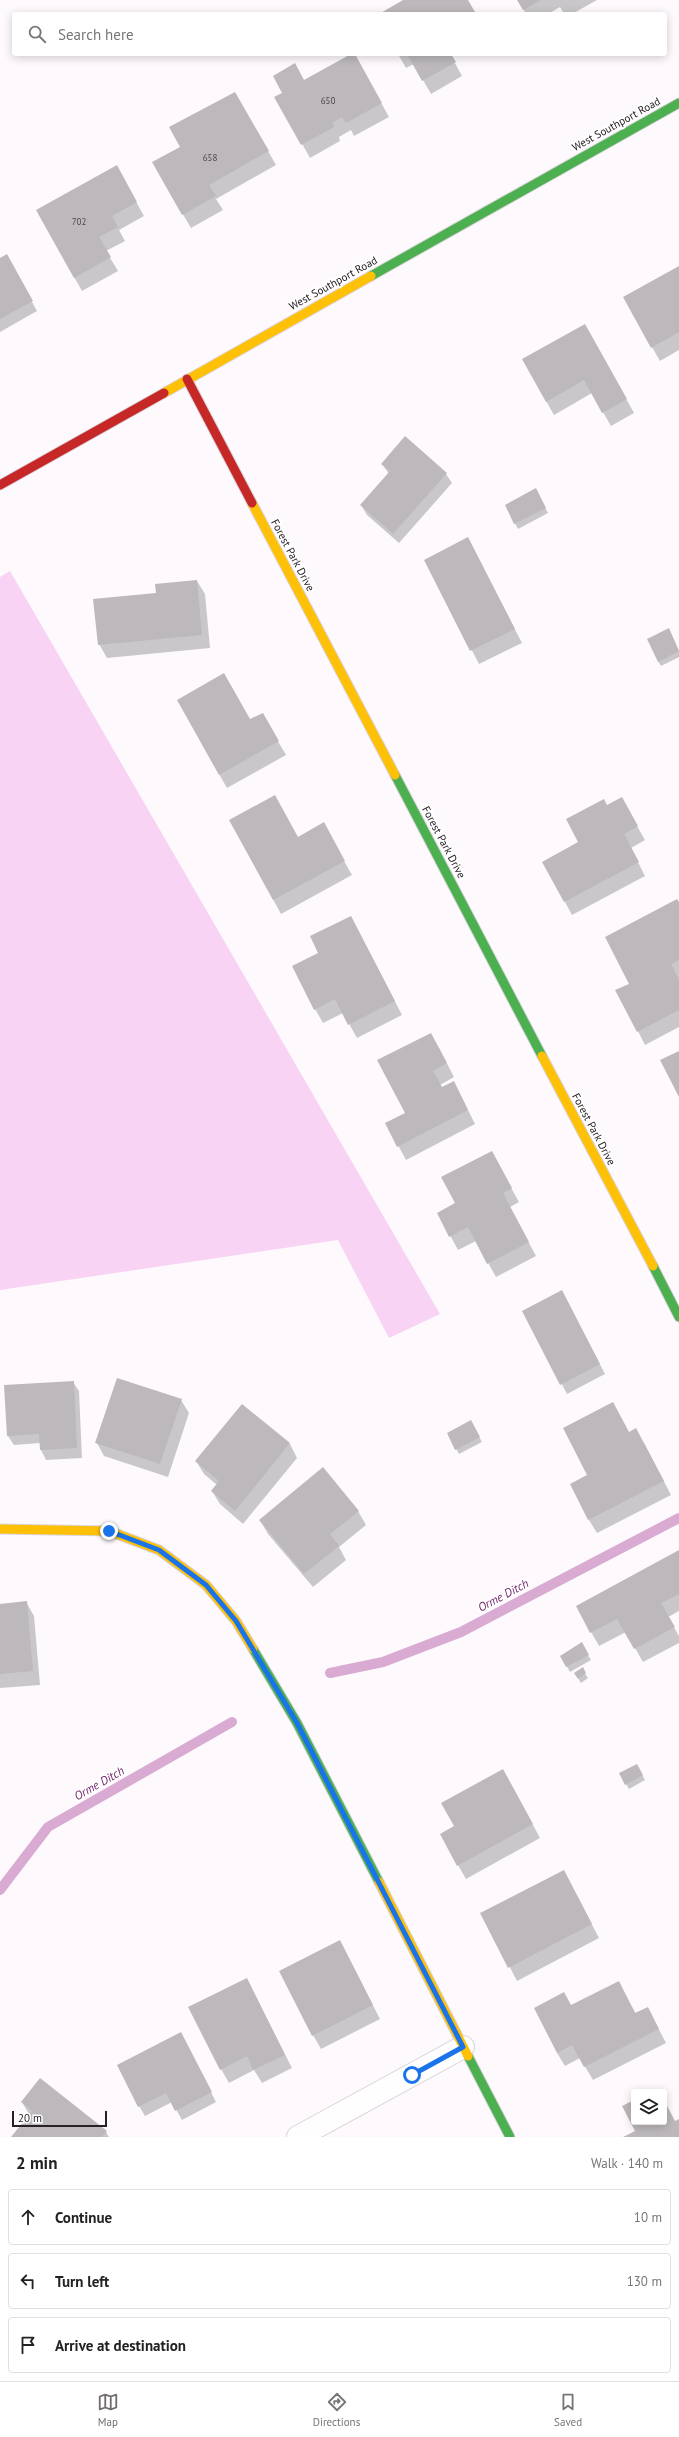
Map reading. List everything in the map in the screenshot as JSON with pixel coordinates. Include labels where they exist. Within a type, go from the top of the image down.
[{"type":"street","name":"West Southport Road","points":[[0,485],[679,102]]},
{"type":"street","name":"Forest Park Drive","points":[[187,379],[679,1317]]},
{"type":"street","points":[[0,1528],[109,1531],[159,1550],[206,1585],[236,1621],[297,1723],[510,2137]]},
{"type":"street","points":[[298,2137],[463,2047]]},
{"type":"shaded area","points":[[10,571],[440,1314],[389,1338],[338,1240],[0,1290],[0,577]]},
{"type":"building","points":[[403,0],[468,0],[475,12],[382,12]]},
{"type":"building","points":[[517,0],[541,0],[523,10]]},
{"type":"building","points":[[347,56],[356,56],[382,103],[346,123],[342,117],[332,123],[334,127],[301,145],[274,97],[282,93],[273,76],[295,63],[304,80]]},
{"type":"building","points":[[408,56],[452,56],[456,62],[422,81]]},
{"type":"building","points":[[235,92],[269,151],[209,185],[216,196],[182,215],[152,162],[180,147],[169,127]]},
{"type":"building","points":[[117,165],[137,202],[112,216],[118,227],[99,237],[111,257],[74,278],[36,210]]},
{"type":"building","points":[[7,254],[33,301],[0,319],[0,258]]},
{"type":"building","points":[[679,266],[679,332],[651,348],[623,297]]},
{"type":"building","points":[[585,324],[627,399],[602,413],[584,380],[546,402],[522,359]]},
{"type":"building","points":[[405,436],[447,473],[393,534],[360,505],[390,471],[381,464]]},
{"type":"building","points":[[536,488],[546,508],[514,524],[505,505]]},
{"type":"building","points":[[468,537],[515,629],[470,651],[424,560]]},
{"type":"building","points":[[197,580],[202,635],[98,645],[93,599],[156,593],[155,584]]},
{"type":"building","points":[[669,628],[679,651],[658,662],[647,639]]},
{"type":"building","points":[[224,673],[250,719],[263,713],[279,741],[219,775],[177,700]]},
{"type":"building","points":[[275,795],[298,837],[324,822],[345,861],[273,900],[229,820]]},
{"type":"building","points":[[622,797],[638,826],[624,834],[639,862],[564,902],[542,862],[578,842],[566,819],[604,799],[607,805]]},
{"type":"building","points":[[677,899],[679,902],[679,960],[671,964],[679,980],[679,1010],[637,1032],[615,990],[629,984],[605,937]]},
{"type":"building","points":[[351,916],[395,1001],[348,1025],[335,999],[314,1010],[292,966],[318,953],[310,936]]},
{"type":"building","points":[[431,1033],[447,1063],[433,1071],[442,1087],[454,1081],[468,1110],[397,1147],[385,1123],[405,1113],[377,1060]]},
{"type":"building","points":[[679,1051],[679,1097],[660,1060]]},
{"type":"building","points":[[492,1151],[512,1188],[503,1193],[529,1242],[487,1264],[468,1227],[449,1237],[437,1213],[455,1203],[441,1177]]},
{"type":"building","points":[[562,1290],[600,1364],[560,1385],[522,1311]]},
{"type":"building","points":[[117,1378],[182,1399],[160,1464],[95,1443]]},
{"type":"building","points":[[74,1381],[77,1448],[40,1450],[39,1434],[7,1436],[4,1385]]},
{"type":"building","points":[[613,1402],[629,1432],[636,1428],[664,1481],[588,1520],[570,1484],[587,1475],[563,1428]]},
{"type":"building","points":[[242,1404],[290,1443],[235,1511],[211,1491],[219,1481],[195,1461]]},
{"type":"building","points":[[471,1420],[480,1437],[455,1450],[447,1433]]},
{"type":"building","points":[[323,1467],[359,1511],[330,1534],[339,1546],[304,1574],[259,1520]]},
{"type":"building","points":[[679,1550],[679,1594],[661,1603],[675,1627],[634,1649],[617,1619],[590,1633],[576,1606]]},
{"type":"building","points":[[27,1601],[33,1671],[0,1674],[0,1604]]},
{"type":"building","points":[[582,1642],[589,1655],[566,1667],[560,1656]]},
{"type":"building","points":[[583,1667],[586,1673],[578,1679],[574,1673]]},
{"type":"building","points":[[637,1764],[643,1775],[625,1785],[619,1773]]},
{"type":"building","points":[[503,1769],[533,1824],[457,1866],[440,1834],[454,1826],[441,1803]]},
{"type":"building","points":[[564,1870],[592,1924],[508,1968],[480,1913]]},
{"type":"building","points":[[340,1940],[373,2005],[312,2036],[279,1971]]},
{"type":"building","points":[[247,1978],[285,2055],[253,2070],[247,2056],[220,2070],[188,2007]]},
{"type":"building","points":[[619,1981],[635,2013],[648,2007],[659,2029],[584,2067],[572,2045],[557,2053],[534,2008],[564,1992],[571,2005]]},
{"type":"building","points":[[181,2032],[212,2092],[175,2111],[166,2093],[138,2107],[117,2065]]},
{"type":"building","points":[[40,2078],[107,2131],[102,2137],[11,2137],[32,2111],[21,2102]]},
{"type":"building","points":[[631,2102],[631,2123],[622,2106]]},
{"type":"building","points":[[667,2106],[675,2121],[679,2119],[679,2137],[623,2137],[635,2131],[632,2125],[667,2125]]},
{"type":"waterway","name":"Orme Ditch","points":[[330,1673],[383,1662],[461,1632],[679,1518]]},
{"type":"waterway","name":"Orme Ditch","points":[[0,1890],[48,1827],[232,1722]]},
{"type":"traffic: fast","points":[[371,276],[679,103]]},
{"type":"traffic: fast","points":[[395,775],[542,1056]]},
{"type":"traffic: fast","points":[[653,1266],[679,1317]]},
{"type":"traffic: fast","points":[[253,1649],[297,1723],[379,1882]]},
{"type":"traffic: fast","points":[[468,2056],[510,2137]]},
{"type":"traffic: slow","points":[[164,393],[371,276]]},
{"type":"traffic: slow","points":[[252,503],[395,775]]},
{"type":"traffic: slow","points":[[542,1056],[653,1266]]},
{"type":"traffic: slow","points":[[0,1529],[109,1531],[159,1550],[206,1585],[236,1621],[253,1649]]},
{"type":"traffic: slow","points":[[379,1882],[468,2056]]},
{"type":"traffic: jam","points":[[187,379],[252,503]]},
{"type":"traffic: jam","points":[[0,485],[164,393]]},
{"type":"route","points":[[109,1531],[159,1550],[206,1585],[236,1621],[297,1723],[463,2047],[412,2075]]}]
